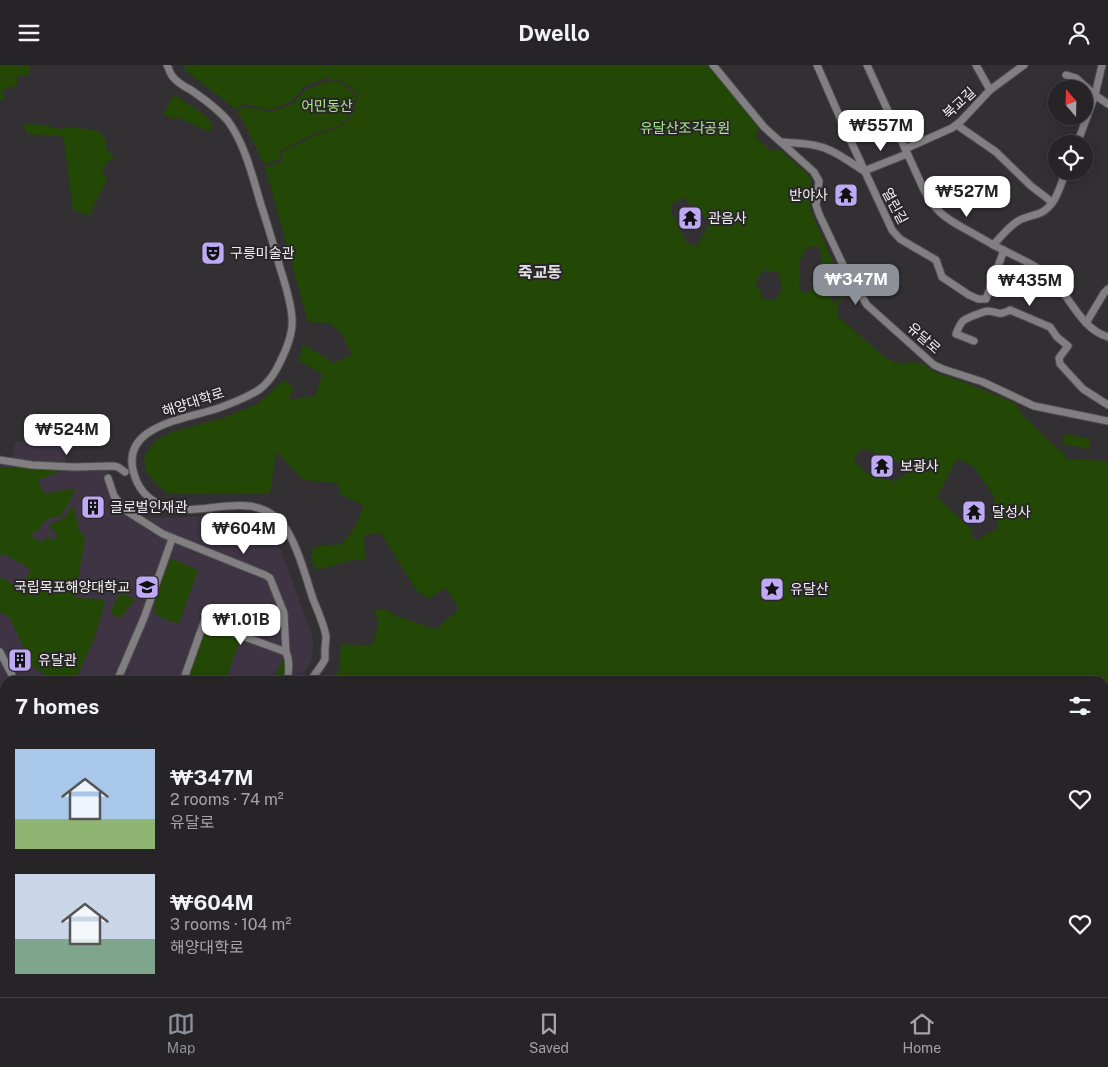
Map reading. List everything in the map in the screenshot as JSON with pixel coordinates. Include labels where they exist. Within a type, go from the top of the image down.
[{"type":"street","name":"해양대학로","points":[[168,65],[173,77],[209,103],[227,121],[243,149],[288,293],[292,333],[273,375],[260,389],[219,408],[162,425],[148,432],[135,446],[132,457],[133,469],[136,481],[144,494],[153,501],[168,508],[184,510],[250,506],[270,513],[283,524],[292,538],[326,635],[324,659],[313,676]]},
{"type":"street","name":"유달로","points":[[713,65],[764,127],[814,173],[819,181],[816,205],[819,214],[845,269],[868,305],[934,365],[983,382],[1034,406],[1108,421]]},
{"type":"street","name":"열린길","points":[[817,65],[892,230],[900,239],[936,260],[942,277],[978,299],[986,299],[1004,251]]},
{"type":"street","points":[[867,65],[924,190],[937,209],[955,223],[1031,264],[1053,279],[1086,323],[1097,333],[1108,337]]},
{"type":"street","points":[[976,65],[990,90]]},
{"type":"street","name":"북교길","points":[[864,171],[957,125],[990,90],[1024,65]]},
{"type":"street","points":[[1080,135],[1095,95],[1102,65]]},
{"type":"street","points":[[1066,75],[1076,77],[1095,95],[1108,104]]},
{"type":"street","points":[[957,125],[996,152],[1031,186],[1052,202]]},
{"type":"street","points":[[781,142],[814,145],[824,148],[834,152],[864,171]]},
{"type":"street","points":[[993,245],[1015,222],[1045,211],[1055,199],[1062,180]]},
{"type":"street","points":[[1086,323],[1108,289]]},
{"type":"street","points":[[974,341],[956,334],[960,324],[964,319],[989,311],[1004,314],[1010,311],[1050,327],[1068,346],[1059,358],[1060,363],[1083,389],[1108,405]]},
{"type":"street","points":[[0,460],[32,465],[118,467],[125,472]]},
{"type":"street","points":[[108,478],[114,496],[125,510],[163,534],[262,573],[270,578],[284,613],[286,652],[289,665],[288,676]]},
{"type":"street","points":[[119,676],[144,618],[172,539]]},
{"type":"street","points":[[184,676],[204,622],[286,652]]},
{"type":"street","points":[[0,652],[12,676]]},
{"type":"shaded area","name":"국립목포해양대학교","points":[[59,439],[66,455],[65,463],[67,469],[107,468],[118,500],[135,514],[167,518],[241,514],[259,520],[276,537],[313,638],[311,661],[301,676],[0,676],[0,462],[11,464],[15,442]]},
{"type":"green space","points":[[0,65],[30,65],[29,74],[16,77],[18,85],[2,92],[5,99],[3,100],[0,99]]},
{"type":"green space","name":"유달산조각공원","points":[[183,65],[714,65],[739,104],[757,126],[759,132],[754,136],[772,151],[779,149],[811,177],[810,209],[846,293],[838,304],[837,316],[887,359],[902,364],[909,362],[924,364],[932,371],[1015,403],[1022,414],[1066,455],[1066,459],[1107,461],[1108,459],[1108,676],[335,676],[339,670],[341,644],[372,646],[379,622],[373,610],[385,609],[392,614],[436,629],[459,609],[446,588],[428,599],[416,590],[380,532],[364,536],[365,559],[353,560],[316,570],[312,562],[313,547],[342,544],[356,525],[364,506],[340,494],[338,483],[303,480],[276,451],[270,494],[167,493],[146,471],[144,457],[155,441],[172,432],[223,418],[257,404],[284,380],[293,387],[289,400],[315,396],[323,374],[299,361],[303,344],[334,363],[352,354],[341,333],[330,323],[308,322],[265,167],[282,162],[281,154],[284,151],[310,137],[342,126],[355,110],[358,95],[343,81],[326,78],[305,86],[290,102],[270,110],[245,104],[236,109],[186,71]],"holes":[[[683,197],[694,210],[702,213],[709,224],[697,246],[687,243],[671,212],[672,204]],[[820,246],[826,273],[840,297],[835,304],[829,297],[830,294],[827,288],[818,288],[803,293],[799,287],[800,261],[808,247]],[[765,270],[778,272],[782,289],[775,300],[761,298],[761,290],[756,287],[758,277]],[[862,448],[902,464],[907,469],[906,474],[896,481],[883,479],[864,472],[853,459]],[[957,459],[973,466],[993,495],[998,528],[977,540],[972,537],[972,530],[937,497]]]},
{"type":"green space","name":"어민동산","points":[[329,81],[341,82],[356,96],[353,109],[341,125],[309,135],[282,150],[279,153],[280,159],[264,164],[237,111],[246,107],[271,112],[293,104],[307,89]]},
{"type":"green space","points":[[176,96],[202,113],[213,124],[210,132],[179,118],[174,119],[163,114],[172,97]]},
{"type":"green space","points":[[24,124],[45,125],[60,129],[70,127],[99,131],[106,139],[106,148],[114,158],[105,163],[105,167],[101,170],[108,177],[89,216],[73,210],[64,140],[61,136],[26,134]]},
{"type":"green space","points":[[1064,434],[1091,439],[1089,449],[1062,444]]},
{"type":"green space","points":[[0,467],[57,469],[58,473],[38,480],[44,494],[75,488],[71,499],[61,516],[48,519],[31,536],[41,542],[48,536],[52,540],[57,538],[55,531],[49,527],[50,524],[64,517],[74,505],[78,528],[85,538],[75,598],[103,599],[105,603],[94,639],[77,676],[45,676],[31,664],[10,618],[0,612],[0,577],[20,588],[31,569],[2,553],[0,556]]},
{"type":"green space","points":[[171,558],[198,570],[179,623],[169,621],[155,614],[157,593]]},
{"type":"green space","points":[[120,593],[135,600],[120,618],[111,614]]},
{"type":"green space","points":[[207,626],[245,640],[244,643],[239,642],[227,676],[189,676]]},
{"type":"green space","points":[[284,656],[286,665],[284,676],[275,676]]},
{"type":"place","name":"반야사","points":[[846,195]]},
{"type":"place","name":"관음사","points":[[690,218]]},
{"type":"place","name":"구릉미술관","points":[[213,253]]},
{"type":"place","name":"보광사","points":[[882,466]]},
{"type":"place","name":"글로벌인재관","points":[[93,507]]},
{"type":"place","name":"달성사","points":[[974,512]]},
{"type":"place","name":"국립목포해양대학교","points":[[147,587]]},
{"type":"place","name":"유달산","points":[[772,589]]},
{"type":"place","name":"유달관","points":[[20,660]]},
{"type":"district","name":"죽교동","points":[[540,272]]}]
